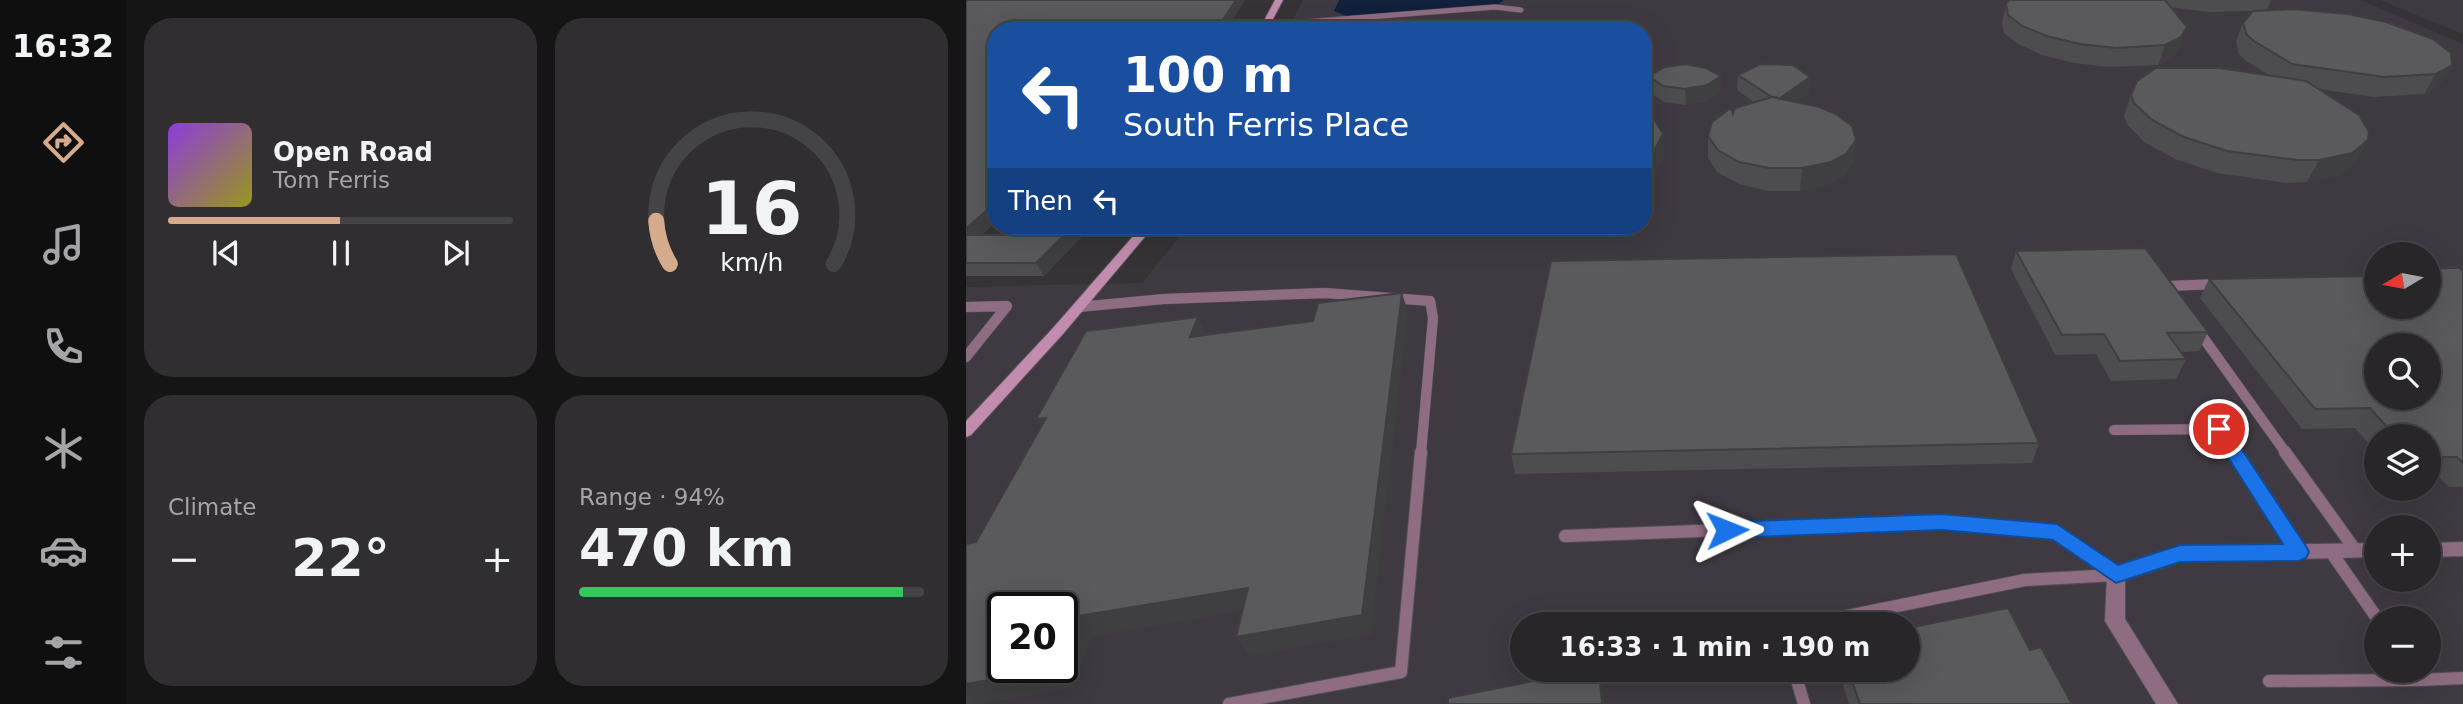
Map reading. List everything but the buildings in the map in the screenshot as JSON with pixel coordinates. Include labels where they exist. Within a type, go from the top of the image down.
[{"type":"street","points":[[1267,21],[1279,0]]},
{"type":"street","points":[[966,431],[1140,235]]},
{"type":"street","points":[[2441,550],[2463,549]]},
{"type":"street","points":[[2168,704],[2115,621],[2116,575],[2180,554],[2364,551]]},
{"type":"lane","points":[[1333,21],[1495,7],[1521,10]]},
{"type":"lane","points":[[2174,296],[2167,286],[2235,283]]},
{"type":"lane","points":[[1079,307],[1164,299],[1325,293],[1430,301],[1433,318],[1401,672],[1229,704]]},
{"type":"lane","points":[[966,307],[1007,306],[966,357]]},
{"type":"lane","points":[[2189,318],[2356,551]]},
{"type":"lane","points":[[2114,430],[2219,429],[2299,552]]},
{"type":"lane","points":[[1565,536],[1942,522],[2057,532],[2116,575]]},
{"type":"lane","points":[[2331,552],[2368,606]]},
{"type":"lane","points":[[1867,612],[2025,580],[2116,575]]},
{"type":"lane","points":[[2269,681],[2364,677]]},
{"type":"lane","points":[[2441,677],[2463,678]]},
{"type":"lane","points":[[1798,682],[1804,704]]},
{"type":"shaded area","points":[[1303,0],[2360,0],[2463,44],[2463,704],[966,704],[966,287],[1142,283],[1181,235],[1652,235],[1652,21],[1292,21]]},
{"type":"shaded area","points":[[2380,0],[2463,0],[2463,34],[2448,28]]},
{"type":"water","points":[[1339,0],[1503,1],[1497,5],[1346,16],[1334,11]]},
{"type":"route","points":[[1727,530],[1942,522],[2057,532],[2116,575],[2180,554],[2299,552],[2219,429]]}]
